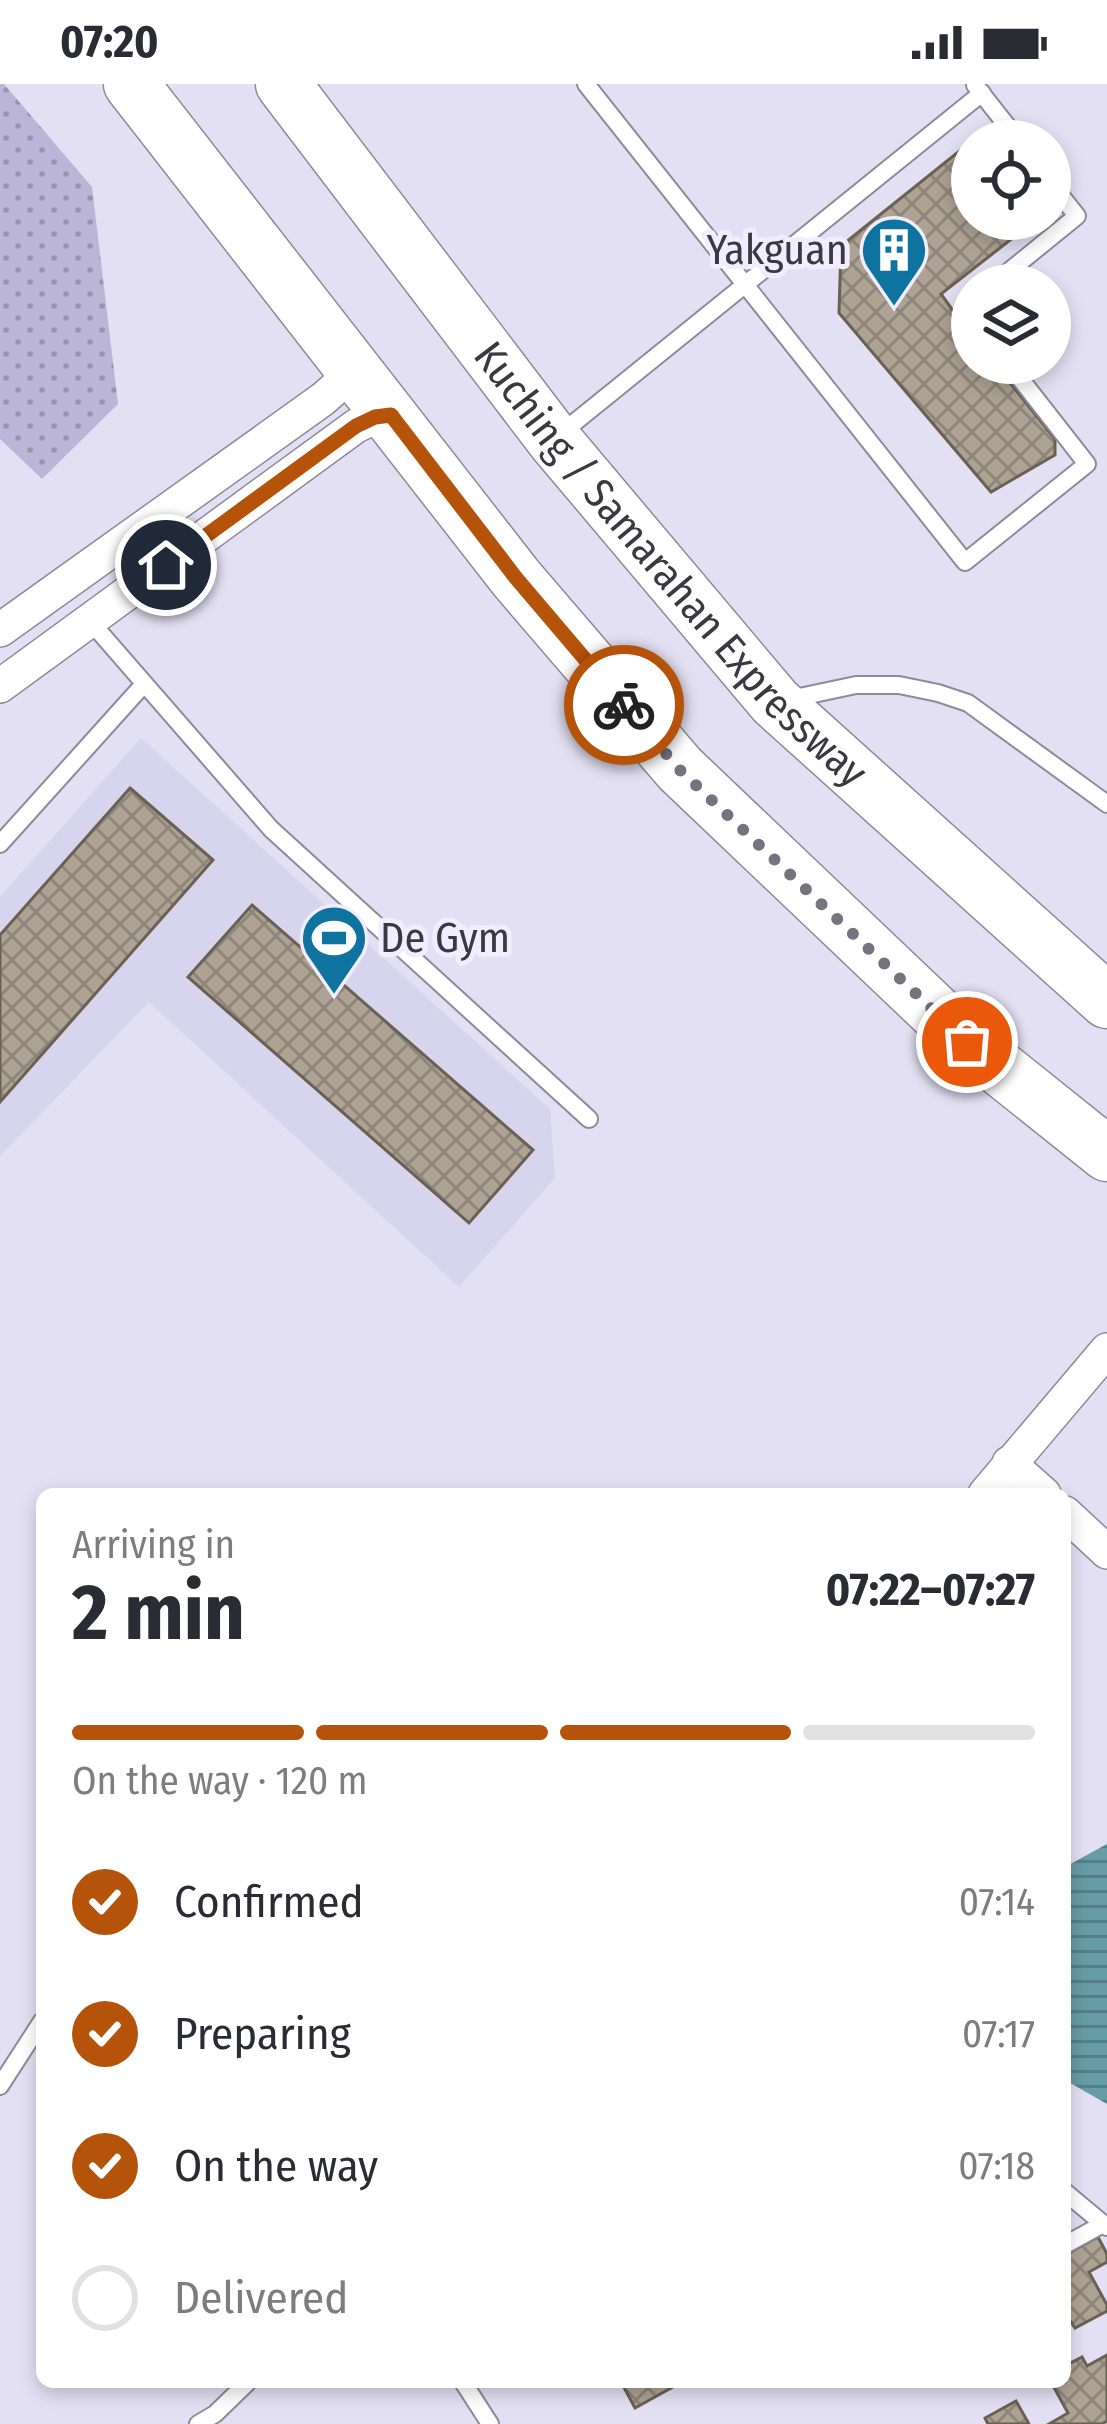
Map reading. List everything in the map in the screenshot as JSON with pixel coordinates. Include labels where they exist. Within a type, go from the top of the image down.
[{"type":"highway","points":[[131,84],[516,578],[680,770],[967,1042],[1107,1154]]},
{"type":"highway","name":"Kuching / Samarahan Expressway","points":[[283,84],[554,440],[775,702],[1107,1000]]},
{"type":"street","points":[[0,630],[323,399],[340,384],[350,366]]},
{"type":"street","points":[[0,686],[356,426],[391,415]]},
{"type":"street","points":[[990,1488],[1107,1350]]},
{"type":"street","points":[[1009,1463],[1037,1488]]},
{"type":"street","points":[[1071,1519],[1107,1552]]},
{"type":"lane","points":[[586,84],[964,562],[1087,464],[1024,384]]},
{"type":"lane","points":[[554,440],[978,88],[1003,120]]},
{"type":"lane","points":[[1018,264],[1047,240]]},
{"type":"lane","points":[[90,621],[271,829],[589,1119]]},
{"type":"lane","points":[[0,844],[144,683]]},
{"type":"lane","points":[[775,702],[856,685],[899,685],[938,693],[968,704],[1107,804]]},
{"type":"lane","points":[[0,2086],[36,2030]]},
{"type":"lane","points":[[1071,2197],[1105,2226],[1071,2243]]},
{"type":"lane","points":[[198,2424],[242,2388]]},
{"type":"lane","points":[[467,2388],[490,2424]]},
{"type":"shaded area","points":[[0,84],[92,187],[118,404],[42,479],[0,439]]},
{"type":"shaded area","points":[[141,738],[550,1109],[555,1178],[459,1287],[149,1002],[0,1156],[0,897]]},
{"type":"water","points":[[1107,1844],[1107,2104],[1071,2083],[1071,1864]]},
{"type":"building","name":"Yakguan","points":[[951,158],[951,240],[1010,240],[979,264],[951,264],[951,286],[941,294],[951,308],[951,384],[1011,384],[1055,439],[1055,455],[991,492],[839,313],[841,246]]},
{"type":"building","points":[[130,788],[213,860],[0,1102],[0,935]]},
{"type":"building","points":[[252,905],[533,1150],[469,1223],[188,977]]},
{"type":"building","points":[[1098,2237],[1107,2254],[1107,2262],[1089,2272],[1107,2311],[1075,2328],[1071,2322],[1071,2252]]},
{"type":"building","points":[[1107,2355],[1107,2421],[1049,2424],[1068,2413],[1054,2388],[1071,2388],[1071,2363],[1082,2357],[1087,2366]]},
{"type":"building","points":[[624,2388],[671,2388],[635,2408]]},
{"type":"building","points":[[1016,2401],[1029,2424],[988,2424],[985,2418]]},
{"type":"way so far","points":[[624,705],[680,770],[967,1042]]},
{"type":"place","name":"Yakguan","points":[[894,309]]},
{"type":"place","name":"De Gym","points":[[334,997]]},
{"type":"route","points":[[166,565],[356,426],[391,415],[516,578],[624,705]]}]
